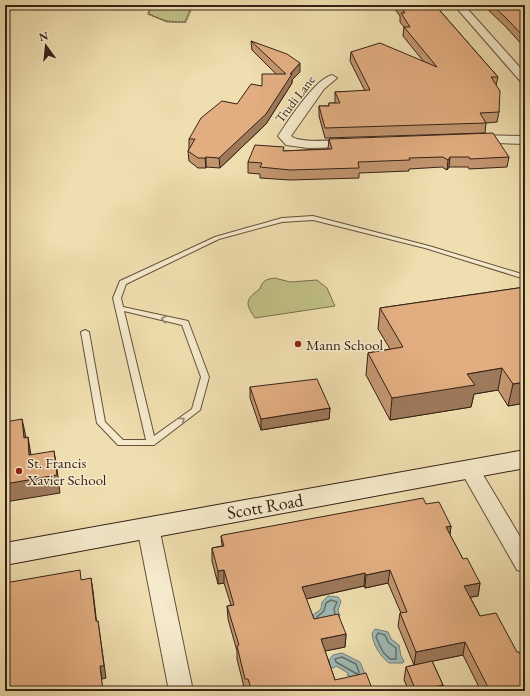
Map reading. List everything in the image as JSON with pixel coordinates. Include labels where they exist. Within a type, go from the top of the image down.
[{"type":"street","points":[[459,5],[525,80]]},
{"type":"street","name":"Trudi Lane","points":[[332,78],[320,87],[284,136],[290,142],[308,144],[362,142]]},
{"type":"street","points":[[462,139],[525,140]]},
{"type":"street","name":"Scott Road","points":[[5,554],[469,468],[525,459]]},
{"type":"street","points":[[469,468],[525,564]]},
{"type":"street","points":[[148,527],[181,691]]},
{"type":"lane","points":[[151,443],[117,298],[123,283],[217,238],[282,220],[313,218],[427,247],[525,277]]},
{"type":"lane","points":[[85,332],[101,423],[121,443],[151,443],[196,410],[205,377],[185,323],[119,308]]},
{"type":"path","points":[[150,5],[148,14],[165,22],[186,22],[193,5]]},
{"type":"shaded area","points":[[151,5],[192,5],[185,22],[167,22],[149,14]]},
{"type":"shaded area","points":[[275,278],[290,282],[317,280],[327,288],[335,306],[255,318],[249,309],[249,299],[260,289],[265,281]]},
{"type":"water","points":[[328,596],[338,597],[341,601],[338,610],[340,616],[337,619],[315,623],[312,616],[321,609],[322,602]]},
{"type":"water","points":[[375,629],[388,632],[391,639],[399,645],[401,656],[404,661],[403,663],[389,663],[383,657],[374,642],[372,633]]},
{"type":"water","points":[[342,653],[360,662],[365,674],[359,679],[347,675],[348,673],[336,666],[334,668],[330,667],[329,660],[333,655]]},
{"type":"building","points":[[399,5],[435,5],[498,77],[491,77],[500,91],[499,112],[480,113],[486,123],[325,128],[319,106],[329,106],[329,103],[340,103],[335,92],[370,90],[351,52],[380,43],[437,67],[404,27],[410,27],[401,13],[405,13]]},
{"type":"building","points":[[492,5],[525,5],[525,38],[506,18]]},
{"type":"building","points":[[251,41],[287,54],[300,63],[290,74],[292,74],[266,114],[219,158],[198,158],[188,151],[195,139],[189,139],[201,118],[222,101],[237,104],[251,84],[262,86],[262,74],[286,74]]},
{"type":"building","points":[[493,133],[509,157],[470,159],[469,157],[450,157],[448,160],[443,157],[409,158],[410,160],[358,162],[359,168],[290,170],[260,167],[262,163],[248,162],[255,145],[284,147],[283,151],[332,149],[329,139]]},
{"type":"building","points":[[525,287],[525,382],[513,384],[502,368],[467,374],[475,385],[392,398],[368,353],[403,347],[380,308]]},
{"type":"building","points":[[317,379],[330,408],[261,419],[250,387]]},
{"type":"building","points":[[22,419],[24,438],[28,437],[29,455],[54,451],[57,475],[5,484],[5,422]]},
{"type":"building","points":[[423,498],[426,504],[439,502],[451,526],[446,527],[463,559],[467,558],[480,583],[464,586],[480,616],[496,613],[517,652],[519,652],[525,662],[525,691],[490,691],[465,642],[416,652],[400,613],[407,612],[390,570],[366,575],[365,573],[302,587],[314,619],[338,614],[346,634],[321,639],[335,680],[366,673],[373,691],[252,691],[248,679],[245,679],[237,646],[239,645],[227,606],[234,605],[224,570],[218,571],[212,548],[224,546],[221,536]]},
{"type":"building","points":[[80,570],[81,580],[91,578],[96,621],[98,621],[104,666],[100,666],[103,691],[5,691],[5,583]]},
{"type":"building","points":[[432,661],[443,685],[416,691],[406,667]]},
{"type":"place","name":"Mann School","points":[[298,344]]},
{"type":"place","name":"St. Francis Xavier School","points":[[19,471]]}]
